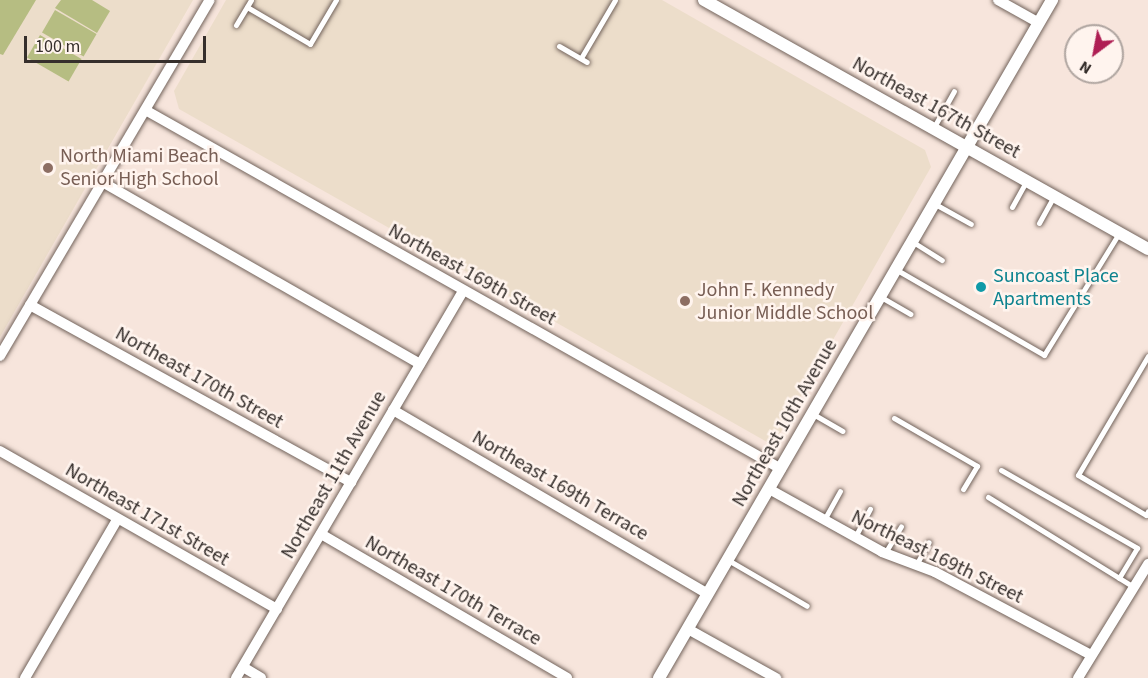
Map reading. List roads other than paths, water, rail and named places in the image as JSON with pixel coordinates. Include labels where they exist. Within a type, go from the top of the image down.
[{"type":"street","points":[[0,356],[147,111],[210,0]]},
{"type":"street","name":"Northeast 167th Street","points":[[704,0],[1148,249]]},
{"type":"street","points":[[998,0],[1039,23]]},
{"type":"street","name":"Northeast 10th Avenue","points":[[659,678],[1052,0]]},
{"type":"street","name":"Northeast 169th Street","points":[[147,111],[781,469]]},
{"type":"street","points":[[104,183],[420,364]]},
{"type":"street","name":"Northeast 11th Avenue","points":[[236,678],[463,291]]},
{"type":"street","name":"Northeast 170th Street","points":[[30,305],[351,482]]},
{"type":"street","name":"Northeast 169th Terrace","points":[[393,410],[708,594]]},
{"type":"street","name":"Northeast 171st Street","points":[[0,451],[117,520],[277,609]]},
{"type":"street","name":"Northeast 169th Street","points":[[769,489],[885,554],[916,565],[1091,655]]},
{"type":"street","points":[[25,678],[117,520]]},
{"type":"street","name":"Northeast 170th Terrace","points":[[321,534],[567,678]]},
{"type":"street","points":[[1078,678],[1147,567]]},
{"type":"street","points":[[687,629],[776,678]]},
{"type":"street","points":[[243,667],[261,678]]},
{"type":"lane","points":[[236,25],[251,0]]},
{"type":"lane","points":[[247,7],[310,44],[336,0]]},
{"type":"lane","points":[[559,46],[584,60],[615,0]]},
{"type":"lane","points":[[933,128],[954,91]]},
{"type":"lane","points":[[1012,207],[1027,181]]},
{"type":"lane","points":[[1038,223],[1054,196]]},
{"type":"lane","points":[[935,204],[970,224]]},
{"type":"lane","points":[[897,270],[1044,355],[1119,233]]},
{"type":"lane","points":[[913,242],[942,260]]},
{"type":"lane","points":[[881,297],[910,314]]},
{"type":"lane","points":[[1147,514],[1078,475],[1148,356]]},
{"type":"lane","points":[[813,414],[843,431]]},
{"type":"lane","points":[[894,418],[977,466],[963,489]]},
{"type":"lane","points":[[1001,470],[1137,548],[1119,578]]},
{"type":"lane","points":[[824,520],[840,491]]},
{"type":"lane","points":[[987,497],[1134,586]]},
{"type":"lane","points":[[855,537],[870,509]]},
{"type":"lane","points":[[885,554],[902,526]]},
{"type":"lane","points":[[916,565],[929,542]]},
{"type":"lane","points":[[728,560],[807,606]]},
{"type":"place","name":"North Miami Beach Senior High School","points":[[48,168]]},
{"type":"place","name":"Suncoast Place Apartments","points":[[981,287]]},
{"type":"place","name":"John F. Kennedy Junior Middle School","points":[[685,301]]}]
